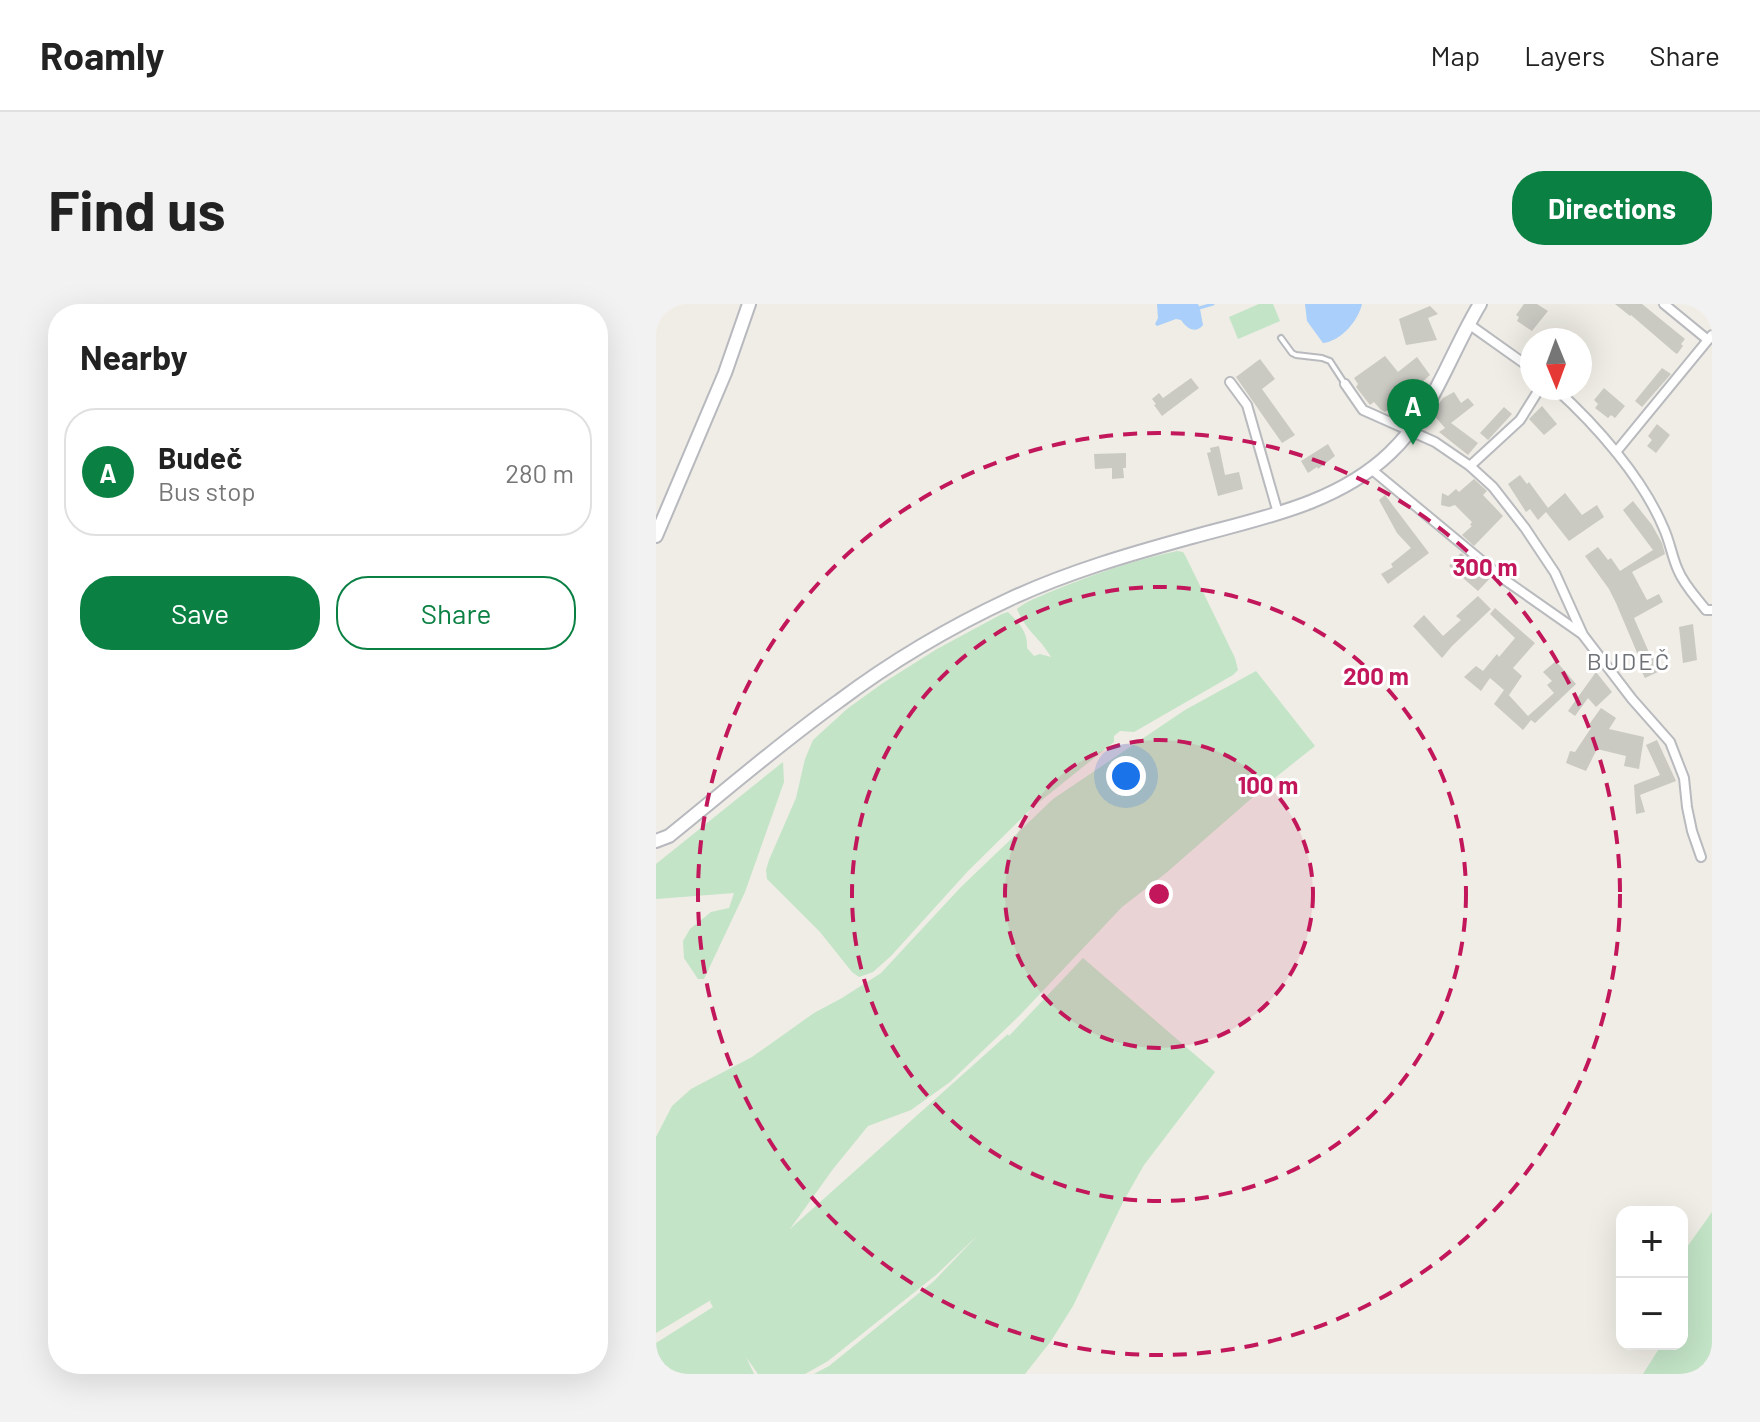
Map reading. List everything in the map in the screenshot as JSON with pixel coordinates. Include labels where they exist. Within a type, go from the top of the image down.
[{"type":"street","points":[[656,536],[725,373],[749,304]]},
{"type":"street","points":[[656,841],[669,836],[868,680],[979,614],[1087,568],[1304,505],[1353,482],[1391,453],[1409,431],[1480,304]]},
{"type":"street","points":[[1616,452],[1710,337],[1664,304]]},
{"type":"street","points":[[1470,325],[1520,360]]},
{"type":"street","points":[[1230,382],[1247,405],[1278,513]]},
{"type":"street","points":[[1345,384],[1363,410],[1435,442],[1470,466],[1493,487],[1525,528],[1555,573],[1583,635],[1670,742],[1684,778],[1692,831],[1701,857]]},
{"type":"street","points":[[1470,466],[1520,420],[1532,400]]},
{"type":"street","points":[[1568,400],[1616,452],[1642,489],[1664,528],[1686,584],[1706,610],[1712,610]]},
{"type":"street","points":[[1371,469],[1505,580],[1583,635]]},
{"type":"lane","points":[[1281,338],[1296,355],[1330,361],[1345,384]]},
{"type":"green space","points":[[1259,304],[1273,304],[1280,321],[1238,339],[1229,317]]},
{"type":"green space","points":[[1177,551],[1183,552],[1186,557],[1238,670],[1134,732],[1120,731],[1114,736],[1114,742],[1033,807],[968,871],[891,956],[873,972],[859,977],[852,972],[820,932],[767,879],[769,860],[796,798],[813,740],[847,709],[883,683],[1002,614],[1008,612],[1019,624],[1026,637],[1027,648],[1034,656],[1051,657],[1017,609],[1033,599],[1097,574]]},
{"type":"green space","points":[[1256,671],[1315,746],[1122,907],[1020,1015],[950,1082],[911,1110],[868,1126],[790,1229],[1009,1036],[1083,958],[1215,1072],[1144,1165],[1073,1306],[1025,1374],[814,1374],[829,1366],[934,1281],[978,1235],[936,1275],[828,1361],[805,1374],[758,1374],[746,1357],[754,1374],[656,1374],[656,1343],[713,1307],[711,1300],[656,1333],[656,1137],[672,1106],[691,1089],[752,1057],[814,1013],[881,973],[961,887],[1053,799],[1185,710]]},
{"type":"green space","points":[[783,762],[784,782],[745,892],[704,979],[698,979],[684,958],[683,941],[690,929],[711,912],[729,908],[734,893],[656,899],[656,864]]},
{"type":"green space","points":[[1712,1212],[1712,1374],[1643,1374],[1658,1350],[1688,1350],[1688,1246]]},
{"type":"water","points":[[1157,304],[1198,304],[1203,325],[1192,329],[1176,319],[1157,326]]},
{"type":"water","points":[[1305,304],[1362,304],[1348,329],[1323,343],[1307,321]]},
{"type":"building","points":[[1524,304],[1537,304],[1548,311],[1534,328],[1528,328],[1517,321],[1519,317],[1516,315]]},
{"type":"building","points":[[1615,304],[1642,304],[1685,339],[1681,344],[1683,346],[1677,354]]},
{"type":"building","points":[[1430,306],[1438,314],[1428,318],[1437,340],[1406,345],[1399,319]]},
{"type":"building","points":[[1385,356],[1398,372],[1417,357],[1430,375],[1420,384],[1418,389],[1423,395],[1411,411],[1400,400],[1385,412],[1374,402],[1370,405],[1356,387],[1358,384],[1354,378]]},
{"type":"building","points":[[1260,359],[1275,379],[1262,389],[1295,435],[1282,443],[1236,377]]},
{"type":"building","points":[[1662,368],[1671,374],[1642,407],[1635,401]]},
{"type":"building","points":[[1191,378],[1199,388],[1162,416],[1152,399],[1159,393],[1163,398]]},
{"type":"building","points":[[1604,388],[1625,406],[1615,418],[1611,415],[1608,418],[1595,408],[1598,404],[1594,400]]},
{"type":"building","points":[[1454,392],[1461,403],[1468,398],[1474,405],[1451,423],[1478,443],[1468,455],[1439,432],[1445,428],[1432,413],[1443,398]]},
{"type":"building","points":[[1542,406],[1557,424],[1544,435],[1529,419]]},
{"type":"building","points":[[1504,407],[1512,414],[1488,440],[1480,433]]},
{"type":"building","points":[[1657,424],[1670,435],[1656,453],[1647,446],[1652,440],[1648,436]]},
{"type":"building","points":[[1328,444],[1335,456],[1308,473],[1301,461]]},
{"type":"building","points":[[1219,446],[1225,475],[1239,472],[1243,489],[1218,496],[1207,453],[1211,452],[1210,448]]},
{"type":"building","points":[[1126,453],[1124,478],[1112,479],[1112,468],[1095,469],[1094,454]]},
{"type":"building","points":[[1520,475],[1548,508],[1565,493],[1582,515],[1597,505],[1604,517],[1569,541],[1546,512],[1538,520],[1530,509],[1526,512],[1508,484]]},
{"type":"building","points":[[1474,479],[1487,491],[1483,495],[1503,516],[1474,546],[1462,535],[1472,526],[1472,522],[1455,505],[1441,505],[1442,493],[1448,496],[1456,489],[1459,492]]},
{"type":"building","points":[[1385,495],[1429,553],[1388,584],[1381,574],[1393,567],[1391,564],[1411,548],[1397,533],[1379,500]]},
{"type":"building","points":[[1633,501],[1652,525],[1665,554],[1632,572],[1647,600],[1659,594],[1663,602],[1634,618],[1651,657],[1655,655],[1662,670],[1645,678],[1616,603],[1585,556],[1598,547],[1620,571],[1653,550],[1623,510]]},
{"type":"building","points":[[1461,553],[1469,560],[1464,566],[1477,577],[1483,571],[1491,577],[1478,591],[1449,566]]},
{"type":"building","points":[[1478,596],[1491,609],[1442,658],[1413,626],[1424,615],[1443,636],[1461,620],[1456,616]]},
{"type":"building","points":[[1495,608],[1535,643],[1513,668],[1522,676],[1509,695],[1506,692],[1528,716],[1554,693],[1547,685],[1552,681],[1543,672],[1556,661],[1576,684],[1535,723],[1531,720],[1523,730],[1494,704],[1504,690],[1490,678],[1481,691],[1464,677],[1476,666],[1483,671],[1515,638],[1490,614]]},
{"type":"building","points":[[1693,624],[1697,660],[1683,663],[1679,627]]},
{"type":"building","points":[[1596,672],[1612,692],[1596,707],[1588,698],[1575,716],[1568,711]]},
{"type":"building","points":[[1601,708],[1616,718],[1609,729],[1644,737],[1639,769],[1624,766],[1626,756],[1597,749],[1586,771],[1566,763],[1570,751],[1575,752]]},
{"type":"building","points":[[1657,740],[1676,781],[1640,795],[1645,812],[1636,814],[1634,785],[1660,775],[1646,745]]},
{"type":"waterway","points":[[1199,308],[1213,304]]},
{"type":"place","name":"Budeč","points":[[1413,445]]},
{"type":"district","name":"BUDEČ","points":[[1629,660]]}]
